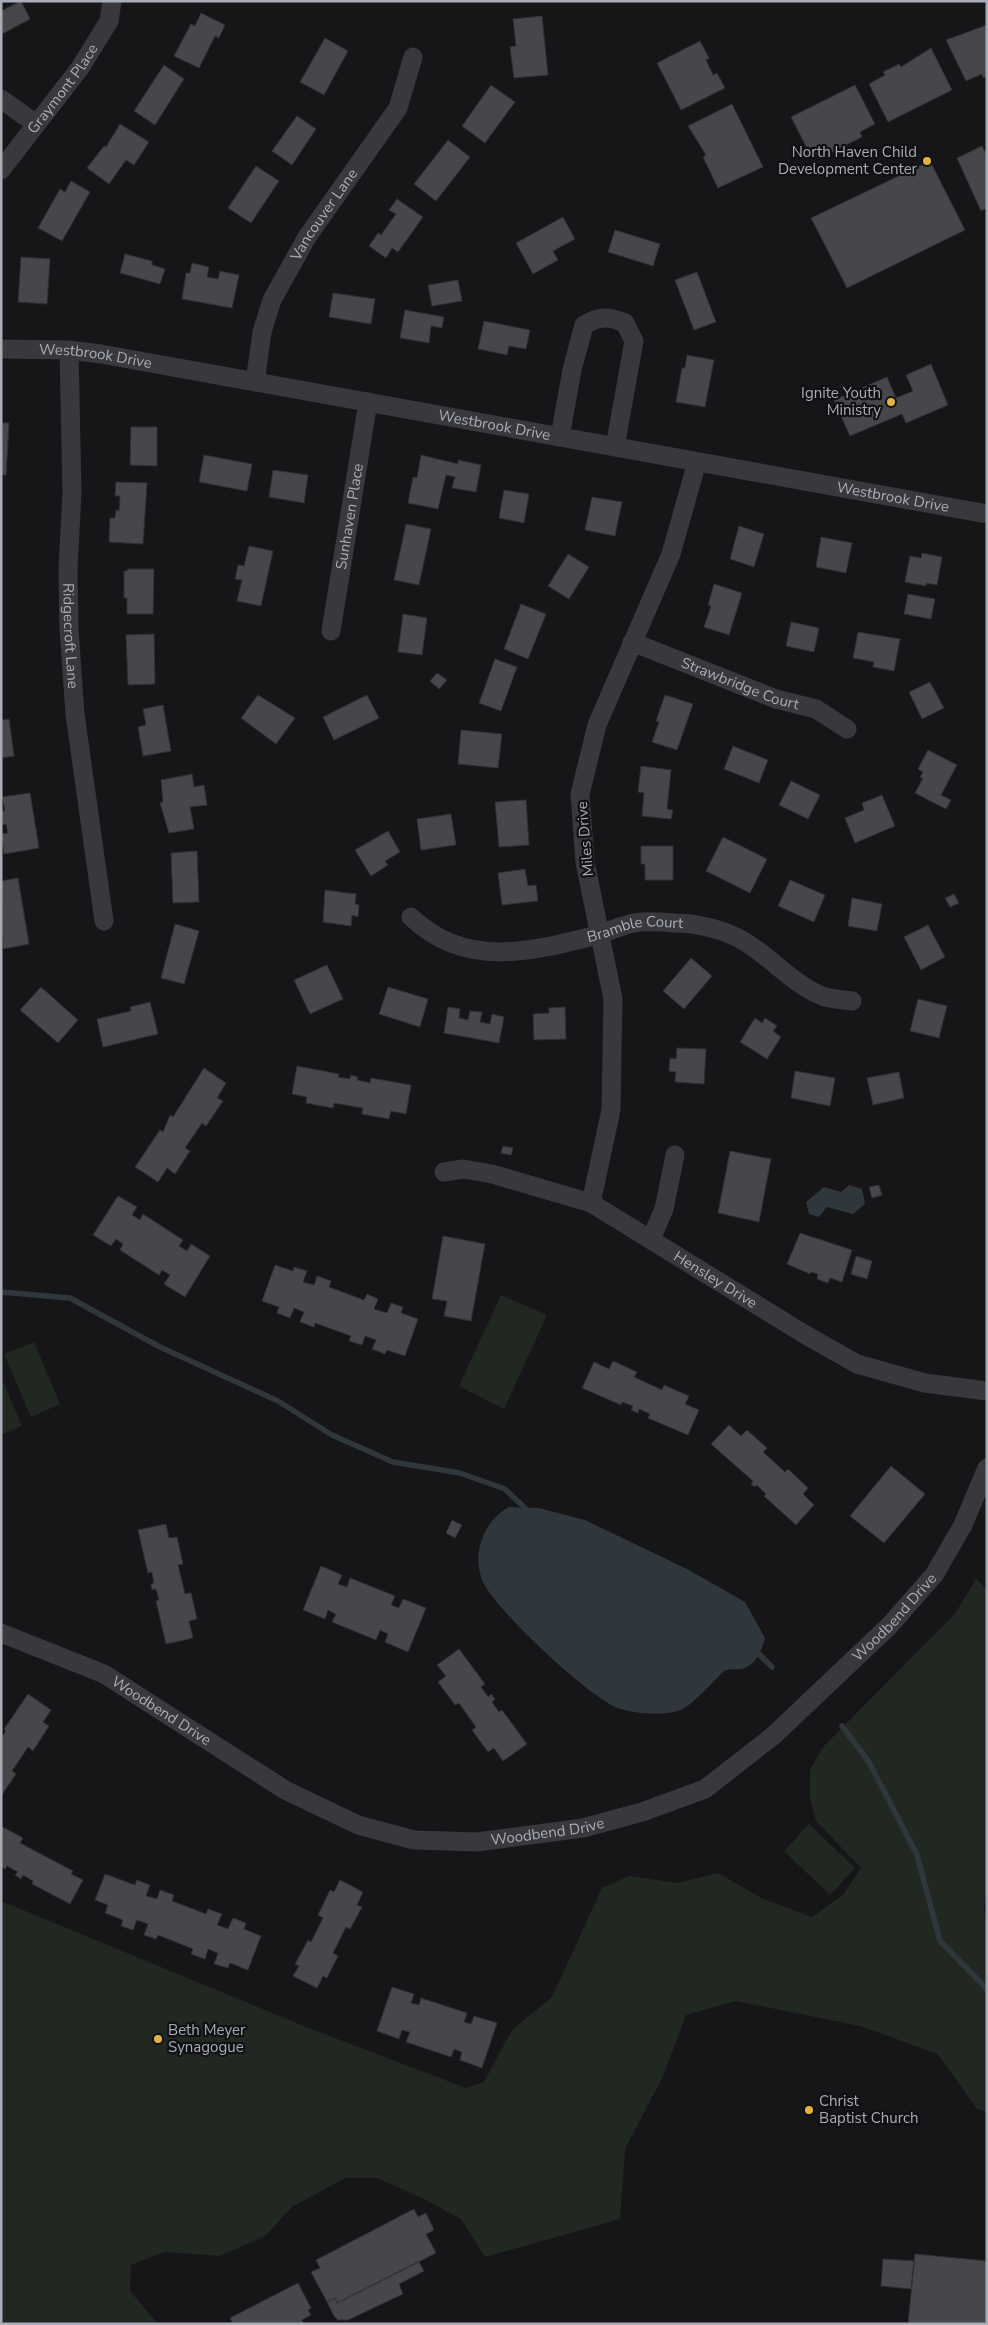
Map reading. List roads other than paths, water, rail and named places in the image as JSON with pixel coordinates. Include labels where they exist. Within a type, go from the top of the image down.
[{"type":"street","name":"Graymont Place","points":[[1,170],[80,68],[109,21],[112,1]]},
{"type":"street","name":"Vancouver Lane","points":[[255,382],[262,332],[272,300],[307,237],[398,108],[413,57]]},
{"type":"street","points":[[1,99],[36,124]]},
{"type":"street","points":[[560,437],[572,370],[584,325],[595,318],[615,319],[625,323],[634,341],[615,447]]},
{"type":"street","name":"Westbrook Drive","points":[[1,349],[69,350],[987,514]]},
{"type":"street","name":"Ridgecroft Lane","points":[[69,350],[72,493],[68,569],[69,629],[75,714],[104,921]]},
{"type":"street","name":"Sunhaven Place","points":[[331,631],[368,402]]},
{"type":"street","name":"Miles Drive","points":[[592,1203],[611,1110],[613,999],[598,935],[585,862],[580,794],[597,725],[671,554],[696,462]]},
{"type":"street","name":"Strawbridge Court","points":[[632,642],[776,699],[816,709],[846,729]]},
{"type":"street","name":"Bramble Court","points":[[411,917],[426,931],[449,944],[500,953],[533,950],[598,935],[639,922],[678,923],[715,930],[735,936],[811,990],[827,997],[852,1001]]},
{"type":"street","points":[[651,1239],[662,1215],[675,1155]]},
{"type":"street","name":"Hensley Drive","points":[[444,1172],[463,1169],[492,1174],[592,1203],[804,1334],[857,1364],[925,1383],[987,1391]]},
{"type":"street","name":"Woodbend Drive","points":[[1,1633],[104,1674],[285,1790],[358,1825],[414,1840],[477,1842],[583,1828],[642,1812],[705,1789],[773,1736],[889,1626],[934,1575],[963,1524],[987,1468]]},
{"type":"waterway","points":[[1,1292],[70,1298],[160,1347],[278,1401],[332,1435],[393,1462],[460,1473],[505,1489],[527,1510]]},
{"type":"waterway","points":[[754,1649],[772,1667]]},
{"type":"waterway","points":[[842,1726],[869,1762],[917,1855],[940,1941],[987,1989]]},
{"type":"place","name":"North Haven Child Development Center","points":[[927,161]]},
{"type":"place","name":"Ignite Youth Ministry","points":[[891,402]]},
{"type":"place","name":"Beth Meyer Synagogue","points":[[158,2039]]},
{"type":"place","name":"Christ Baptist Church","points":[[809,2110]]}]
